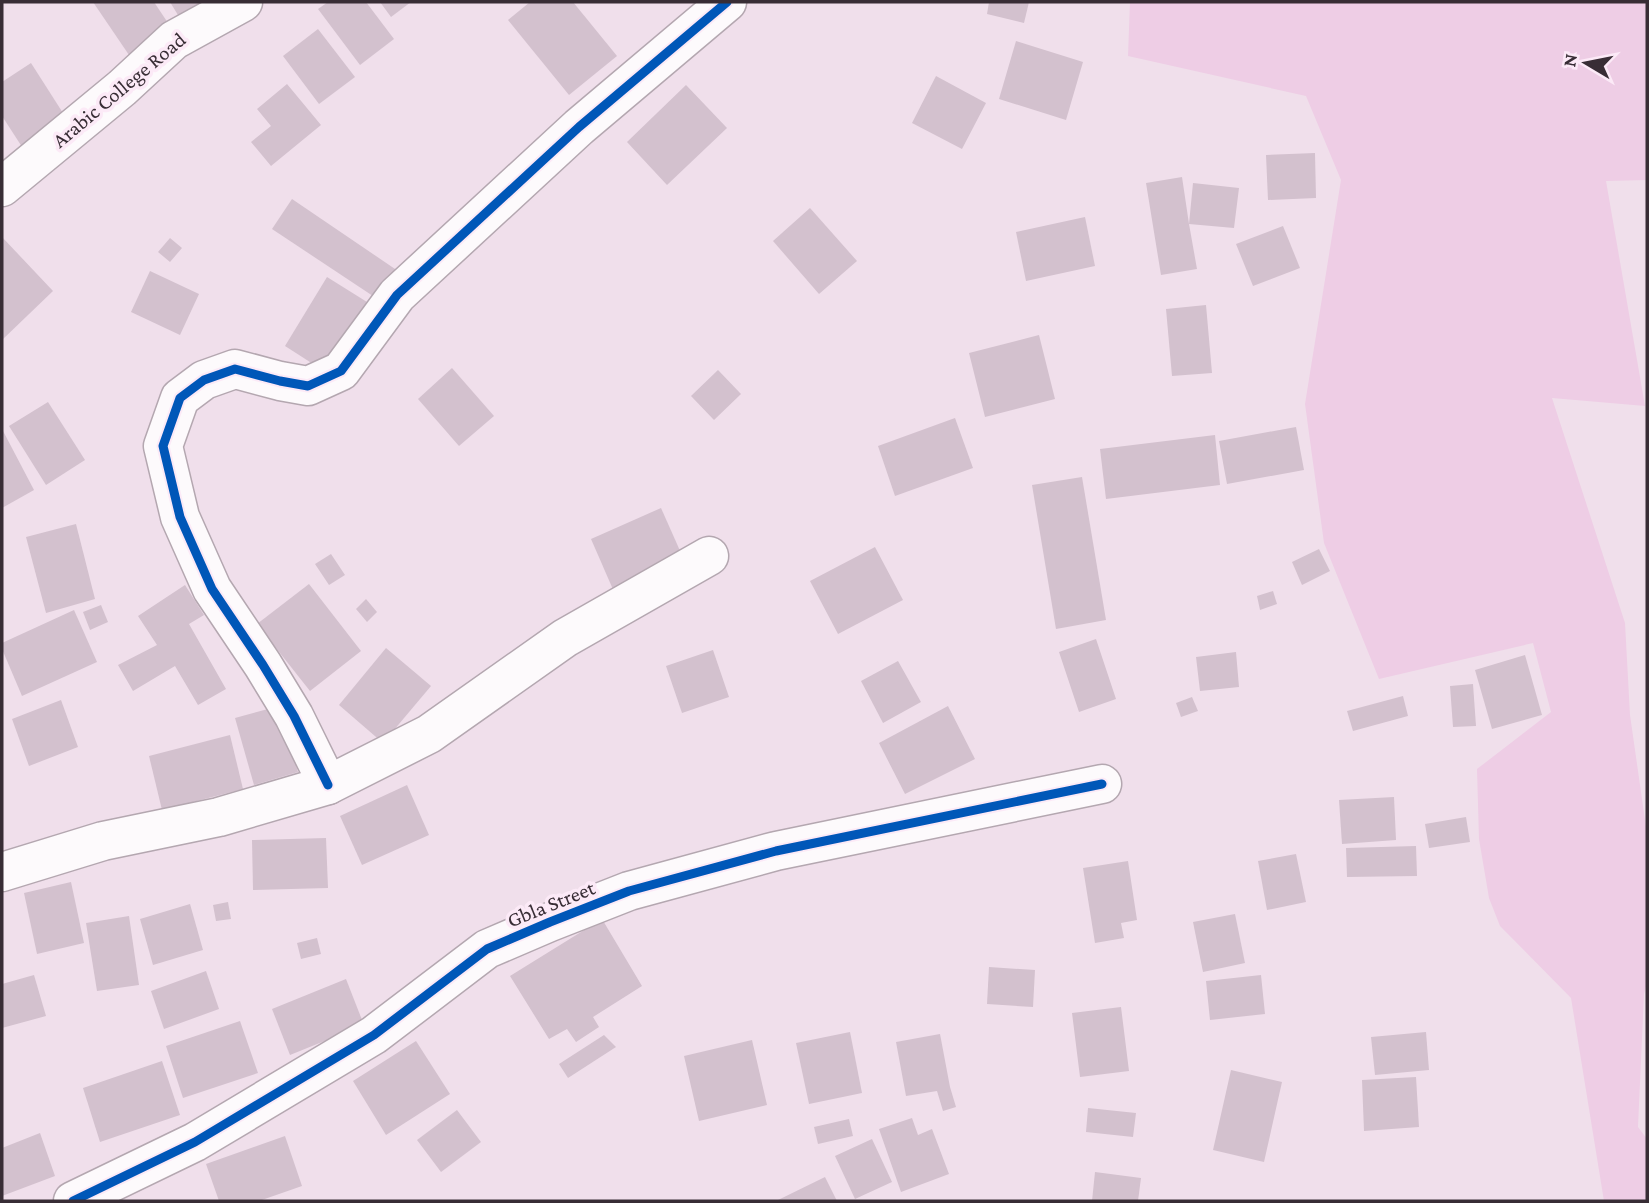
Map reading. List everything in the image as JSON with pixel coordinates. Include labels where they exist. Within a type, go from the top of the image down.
[{"type":"street","name":"Arabic College Road","points":[[2,187],[122,88],[174,40],[243,2]]},
{"type":"street","points":[[328,785],[294,716],[212,589],[180,517],[163,446],[180,398],[204,380],[235,369],[308,386],[341,371],[397,295],[579,127],[727,2]]},
{"type":"street","points":[[2,872],[103,841],[219,817],[328,785],[429,734],[565,638],[709,556]]},
{"type":"street","name":"Gbla Street","points":[[73,1201],[195,1142],[374,1035],[487,949],[550,922],[629,891],[776,851],[1102,784]]},
{"type":"shaded area","points":[[1130,2],[1647,2],[1647,180],[1606,181],[1645,406],[1552,398],[1625,623],[1630,715],[1647,834],[1647,983],[1644,994],[1638,1127],[1647,1139],[1647,1201],[1604,1201],[1571,998],[1500,926],[1489,898],[1479,839],[1477,769],[1551,712],[1533,643],[1379,679],[1324,543],[1305,404],[1341,180],[1306,96],[1128,56]]},
{"type":"building","points":[[93,2],[154,2],[170,26],[129,55]]},
{"type":"building","points":[[170,2],[213,2],[181,20]]},
{"type":"building","points":[[328,2],[366,2],[394,39],[360,65],[318,9]]},
{"type":"building","points":[[380,2],[411,2],[391,17]]},
{"type":"building","points":[[530,2],[573,2],[617,56],[569,95],[508,20]]},
{"type":"building","points":[[989,2],[1029,2],[1024,23],[987,14]]},
{"type":"building","points":[[318,29],[355,77],[319,104],[283,56]]},
{"type":"building","points":[[1016,41],[1083,62],[1066,120],[999,99]]},
{"type":"building","points":[[31,63],[70,124],[26,153],[2,116],[2,82]]},
{"type":"building","points":[[936,76],[986,103],[962,149],[912,123]]},
{"type":"building","points":[[287,84],[321,125],[271,166],[251,142],[271,126],[257,109]]},
{"type":"building","points":[[686,85],[727,128],[667,185],[627,142]]},
{"type":"building","points":[[1315,153],[1316,198],[1268,200],[1266,155]]},
{"type":"building","points":[[1182,177],[1197,269],[1161,275],[1146,183]]},
{"type":"building","points":[[1193,183],[1239,188],[1234,228],[1189,224]]},
{"type":"building","points":[[292,199],[398,271],[379,300],[272,229]]},
{"type":"building","points":[[810,208],[857,261],[819,294],[773,241]]},
{"type":"building","points":[[1085,217],[1095,266],[1026,281],[1016,232]]},
{"type":"building","points":[[1283,226],[1300,268],[1253,286],[1236,244]]},
{"type":"building","points":[[2,237],[53,291],[2,340]]},
{"type":"building","points":[[170,238],[182,248],[170,262],[158,252]]},
{"type":"building","points":[[150,271],[199,294],[180,335],[131,312]]},
{"type":"building","points":[[327,277],[367,302],[324,371],[285,346]]},
{"type":"building","points":[[1206,305],[1212,373],[1172,376],[1166,309]]},
{"type":"building","points":[[1039,335],[1055,399],[985,417],[969,353]]},
{"type":"building","points":[[452,368],[494,416],[459,446],[418,399]]},
{"type":"building","points":[[718,370],[741,394],[714,420],[691,396]]},
{"type":"building","points":[[48,402],[85,460],[46,485],[9,426]]},
{"type":"building","points":[[955,418],[973,468],[895,496],[878,446]]},
{"type":"building","points":[[1296,427],[1304,470],[1227,484],[1219,441]]},
{"type":"building","points":[[2,429],[34,490],[2,508]]},
{"type":"building","points":[[1215,435],[1220,485],[1106,499],[1100,449]]},
{"type":"building","points":[[1082,477],[1106,620],[1056,629],[1032,485]]},
{"type":"building","points":[[661,508],[685,562],[615,594],[591,539]]},
{"type":"building","points":[[76,524],[95,599],[46,613],[26,537]]},
{"type":"building","points":[[875,547],[903,600],[838,634],[810,581]]},
{"type":"building","points":[[1319,549],[1330,571],[1302,585],[1292,562]]},
{"type":"building","points":[[331,554],[345,575],[329,585],[315,564]]},
{"type":"building","points":[[309,584],[361,651],[310,691],[257,624]]},
{"type":"building","points":[[185,585],[204,615],[189,624],[226,689],[198,705],[175,666],[133,691],[118,665],[157,645],[138,616]]},
{"type":"building","points":[[1273,591],[1277,604],[1260,610],[1257,596]]},
{"type":"building","points":[[366,599],[377,612],[367,622],[356,609]]},
{"type":"building","points":[[101,605],[108,622],[90,630],[83,612]]},
{"type":"building","points":[[74,610],[97,662],[22,696],[2,649],[2,643]]},
{"type":"building","points":[[1096,639],[1116,699],[1079,712],[1059,652]]},
{"type":"building","points":[[386,648],[431,686],[383,743],[339,705]]},
{"type":"building","points":[[713,650],[729,697],[682,713],[666,666]]},
{"type":"building","points":[[1236,652],[1239,687],[1200,691],[1196,657]]},
{"type":"building","points":[[1525,655],[1542,715],[1492,729],[1475,670]]},
{"type":"building","points":[[898,661],[921,702],[883,723],[861,681]]},
{"type":"building","points":[[1473,684],[1476,726],[1453,727],[1450,686]]},
{"type":"building","points":[[1403,696],[1408,716],[1353,731],[1347,711]]},
{"type":"building","points":[[1192,697],[1198,711],[1181,717],[1176,703]]},
{"type":"building","points":[[61,700],[78,747],[29,766],[12,719]]},
{"type":"building","points":[[279,706],[298,772],[254,785],[235,718]]},
{"type":"building","points":[[948,706],[975,759],[905,794],[879,743]]},
{"type":"building","points":[[230,735],[243,789],[162,810],[149,756]]},
{"type":"building","points":[[407,785],[429,835],[362,865],[340,816]]},
{"type":"building","points":[[1394,797],[1396,840],[1342,844],[1339,800]]},
{"type":"building","points":[[1466,817],[1470,842],[1429,848],[1425,824]]},
{"type":"building","points":[[326,838],[328,888],[253,890],[252,840]]},
{"type":"building","points":[[1416,846],[1417,876],[1347,877],[1346,848]]},
{"type":"building","points":[[1296,854],[1306,902],[1267,910],[1258,861]]},
{"type":"building","points":[[1128,861],[1137,920],[1121,923],[1124,938],[1095,943],[1083,868]]},
{"type":"building","points":[[71,882],[84,943],[37,954],[24,893]]},
{"type":"building","points":[[228,902],[231,919],[216,921],[213,905]]},
{"type":"building","points":[[190,904],[203,950],[153,965],[140,919]]},
{"type":"building","points":[[1235,914],[1245,963],[1203,972],[1193,922]]},
{"type":"building","points":[[129,916],[139,985],[97,991],[86,923]]},
{"type":"building","points":[[602,919],[642,986],[593,1017],[599,1027],[576,1042],[567,1029],[549,1039],[510,976]]},
{"type":"building","points":[[317,938],[321,954],[301,959],[297,943]]},
{"type":"building","points":[[989,967],[1035,970],[1033,1007],[987,1004]]},
{"type":"building","points":[[206,971],[219,1009],[164,1029],[151,991]]},
{"type":"building","points":[[34,975],[46,1016],[2,1028],[2,984]]},
{"type":"building","points":[[1261,975],[1265,1014],[1210,1020],[1206,981]]},
{"type":"building","points":[[346,979],[364,1025],[290,1055],[272,1009]]},
{"type":"building","points":[[1121,1007],[1129,1071],[1080,1077],[1072,1013]]},
{"type":"building","points":[[240,1021],[258,1073],[183,1098],[166,1046]]},
{"type":"building","points":[[850,1032],[862,1093],[809,1104],[796,1043]]},
{"type":"building","points":[[1426,1032],[1429,1070],[1375,1075],[1371,1037]]},
{"type":"building","points":[[940,1034],[956,1107],[943,1111],[937,1091],[906,1096],[896,1042]]},
{"type":"building","points":[[604,1035],[616,1047],[568,1078],[559,1064]]},
{"type":"building","points":[[752,1040],[767,1105],[699,1121],[684,1056]]},
{"type":"building","points":[[416,1041],[450,1094],[386,1135],[353,1081]]},
{"type":"building","points":[[162,1061],[180,1115],[100,1142],[83,1088]]},
{"type":"building","points":[[1231,1070],[1282,1082],[1264,1162],[1213,1150]]},
{"type":"building","points":[[1416,1077],[1419,1127],[1364,1131],[1362,1080]]},
{"type":"building","points":[[1088,1108],[1136,1113],[1133,1137],[1086,1132]]},
{"type":"building","points":[[457,1110],[481,1142],[441,1172],[417,1140]]},
{"type":"building","points":[[912,1118],[918,1135],[932,1129],[949,1174],[901,1192],[879,1129]]},
{"type":"building","points":[[849,1119],[853,1136],[818,1144],[814,1127]]},
{"type":"building","points":[[40,1133],[55,1176],[2,1196],[2,1148]]},
{"type":"building","points":[[285,1136],[302,1186],[259,1201],[219,1201],[206,1164]]},
{"type":"building","points":[[872,1139],[892,1182],[855,1199],[835,1156]]},
{"type":"building","points":[[1095,1172],[1141,1178],[1138,1201],[1092,1201]]},
{"type":"building","points":[[825,1177],[837,1201],[776,1201]]},
{"type":"cycle path","points":[[328,785],[294,716],[212,589],[180,517],[163,446],[180,398],[204,380],[235,369],[308,386],[341,371],[397,295],[579,127],[727,2]]},
{"type":"cycle path","points":[[73,1201],[195,1142],[374,1035],[487,949],[550,922],[629,891],[776,851],[1102,784]]}]
